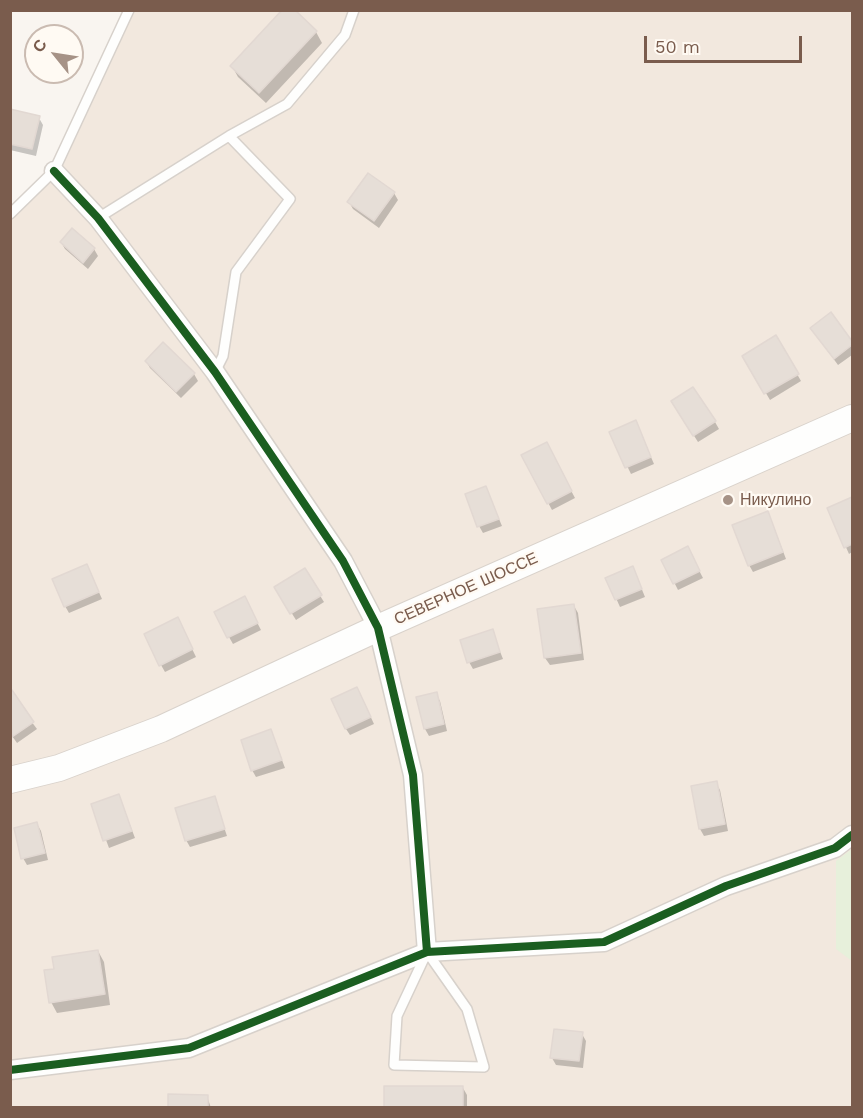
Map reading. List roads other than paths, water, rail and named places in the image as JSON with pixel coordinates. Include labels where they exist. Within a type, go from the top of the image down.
[{"type":"main road","name":"СЕВЕРНОЕ ШОССЕ","points":[[10,780],[58,768],[161,729],[378,628],[852,418]]},
{"type":"street","points":[[54,171],[99,218],[215,372],[344,561],[378,628],[413,775],[427,952]]},
{"type":"street","points":[[10,1070],[189,1048],[427,952],[604,942],[726,886],[835,848],[852,835]]},
{"type":"lane","points":[[10,214],[54,171],[129,10]]},
{"type":"lane","points":[[99,218],[229,136],[287,104],[345,35],[354,10]]},
{"type":"lane","points":[[215,372],[222,356],[236,272],[290,199],[229,136]]},
{"type":"lane","points":[[427,952],[468,1009],[484,1067],[394,1065],[396,1016],[427,952]]},
{"type":"place","name":"Никулино","points":[[728,500]]}]
